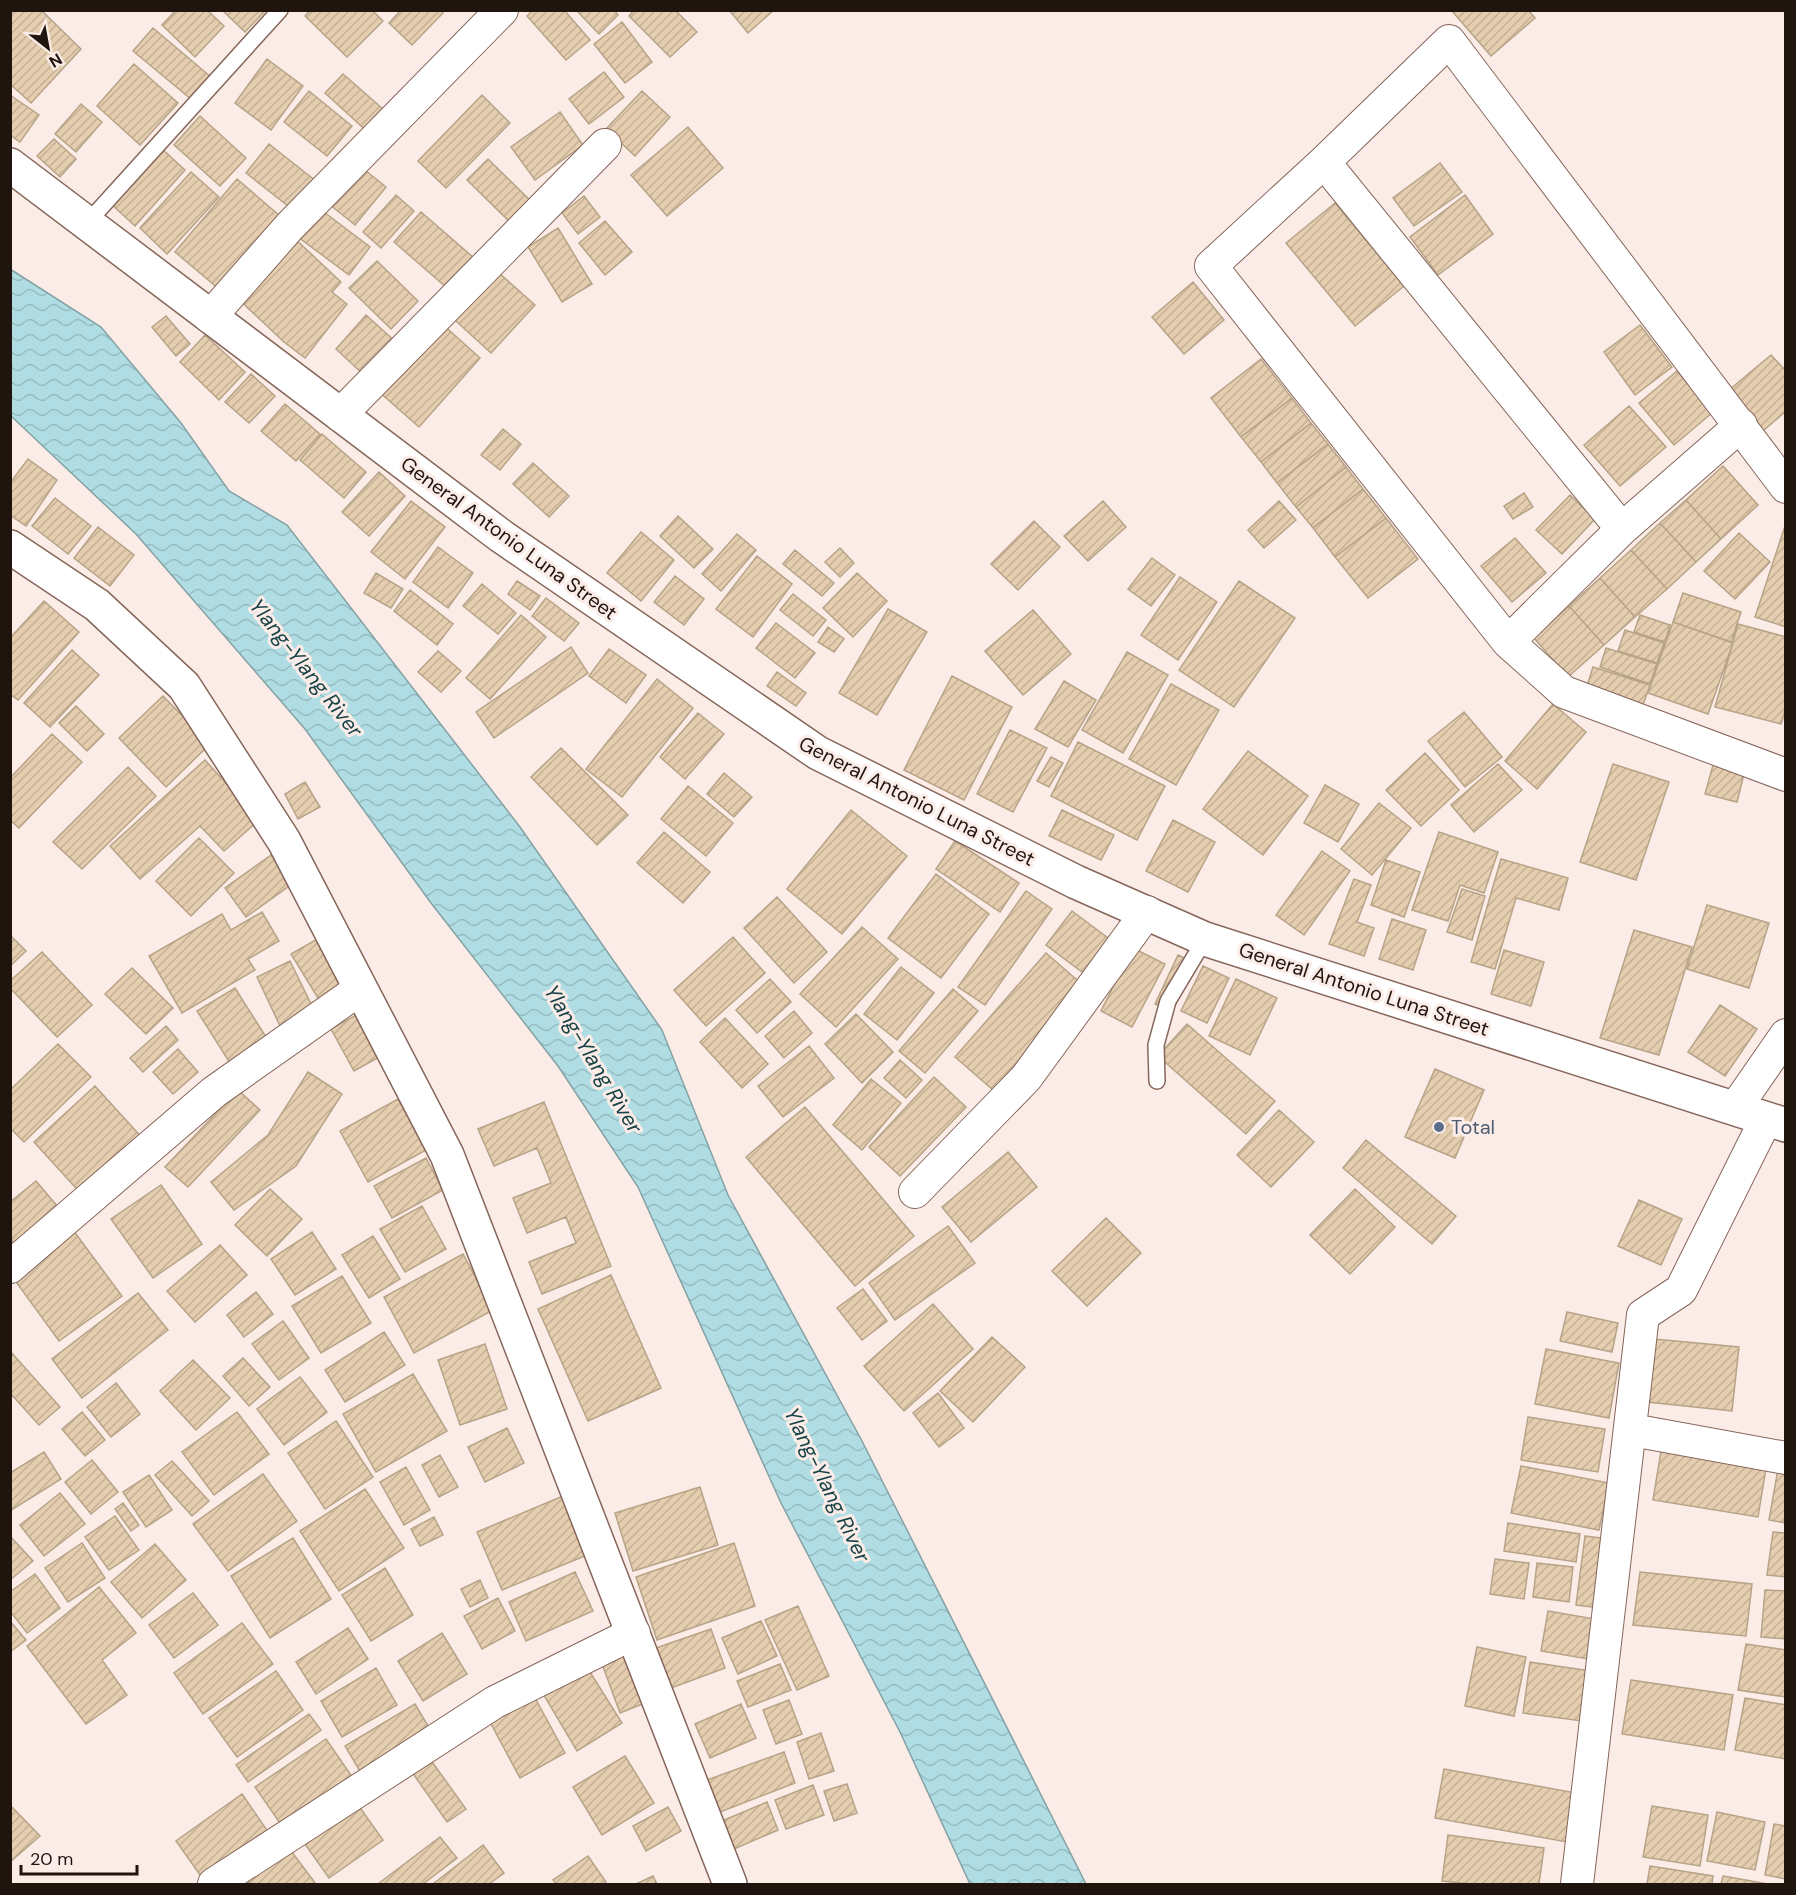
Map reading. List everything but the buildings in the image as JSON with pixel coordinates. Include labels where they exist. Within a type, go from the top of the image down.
[{"type":"main road","name":"General Antonio Luna Street","points":[[10,165],[501,536],[818,753],[1076,882],[1205,939],[1736,1107],[1776,1122]]},
{"type":"main road","points":[[10,547],[97,604],[184,686],[284,841],[447,1155],[730,1884]]},
{"type":"street","points":[[210,317],[290,226],[502,10]]},
{"type":"street","points":[[1785,487],[1741,425],[1449,40],[1324,162],[1211,266],[1508,642],[1564,692],[1785,775]]},
{"type":"street","points":[[340,416],[605,145]]},
{"type":"street","points":[[1324,162],[1622,529]]},
{"type":"street","points":[[1508,642],[1622,529],[1741,425]]},
{"type":"street","points":[[915,1192],[1026,1078],[1147,912]]},
{"type":"street","points":[[10,1267],[214,1092],[360,989]]},
{"type":"street","points":[[1736,1107],[1785,1035]]},
{"type":"street","points":[[1577,1884],[1632,1430],[1643,1315],[1681,1290],[1776,1122]]},
{"type":"street","points":[[1632,1430],[1785,1458]]},
{"type":"street","points":[[214,1884],[458,1724],[533,1682],[634,1633]]},
{"type":"lane","points":[[87,223],[280,10]]},
{"type":"lane","points":[[1157,1082],[1156,1045],[1168,1002],[1205,939]]},
{"type":"water","name":"Ylang-Ylang River","points":[[10,269],[101,327],[181,423],[229,491],[287,525],[520,827],[662,1030],[728,1195],[862,1441],[1086,1884],[970,1884],[900,1732],[781,1503],[638,1187],[558,1066],[431,903],[305,729],[136,534],[11,416]]},
{"type":"place","name":"Total","points":[[1439,1127]]}]
